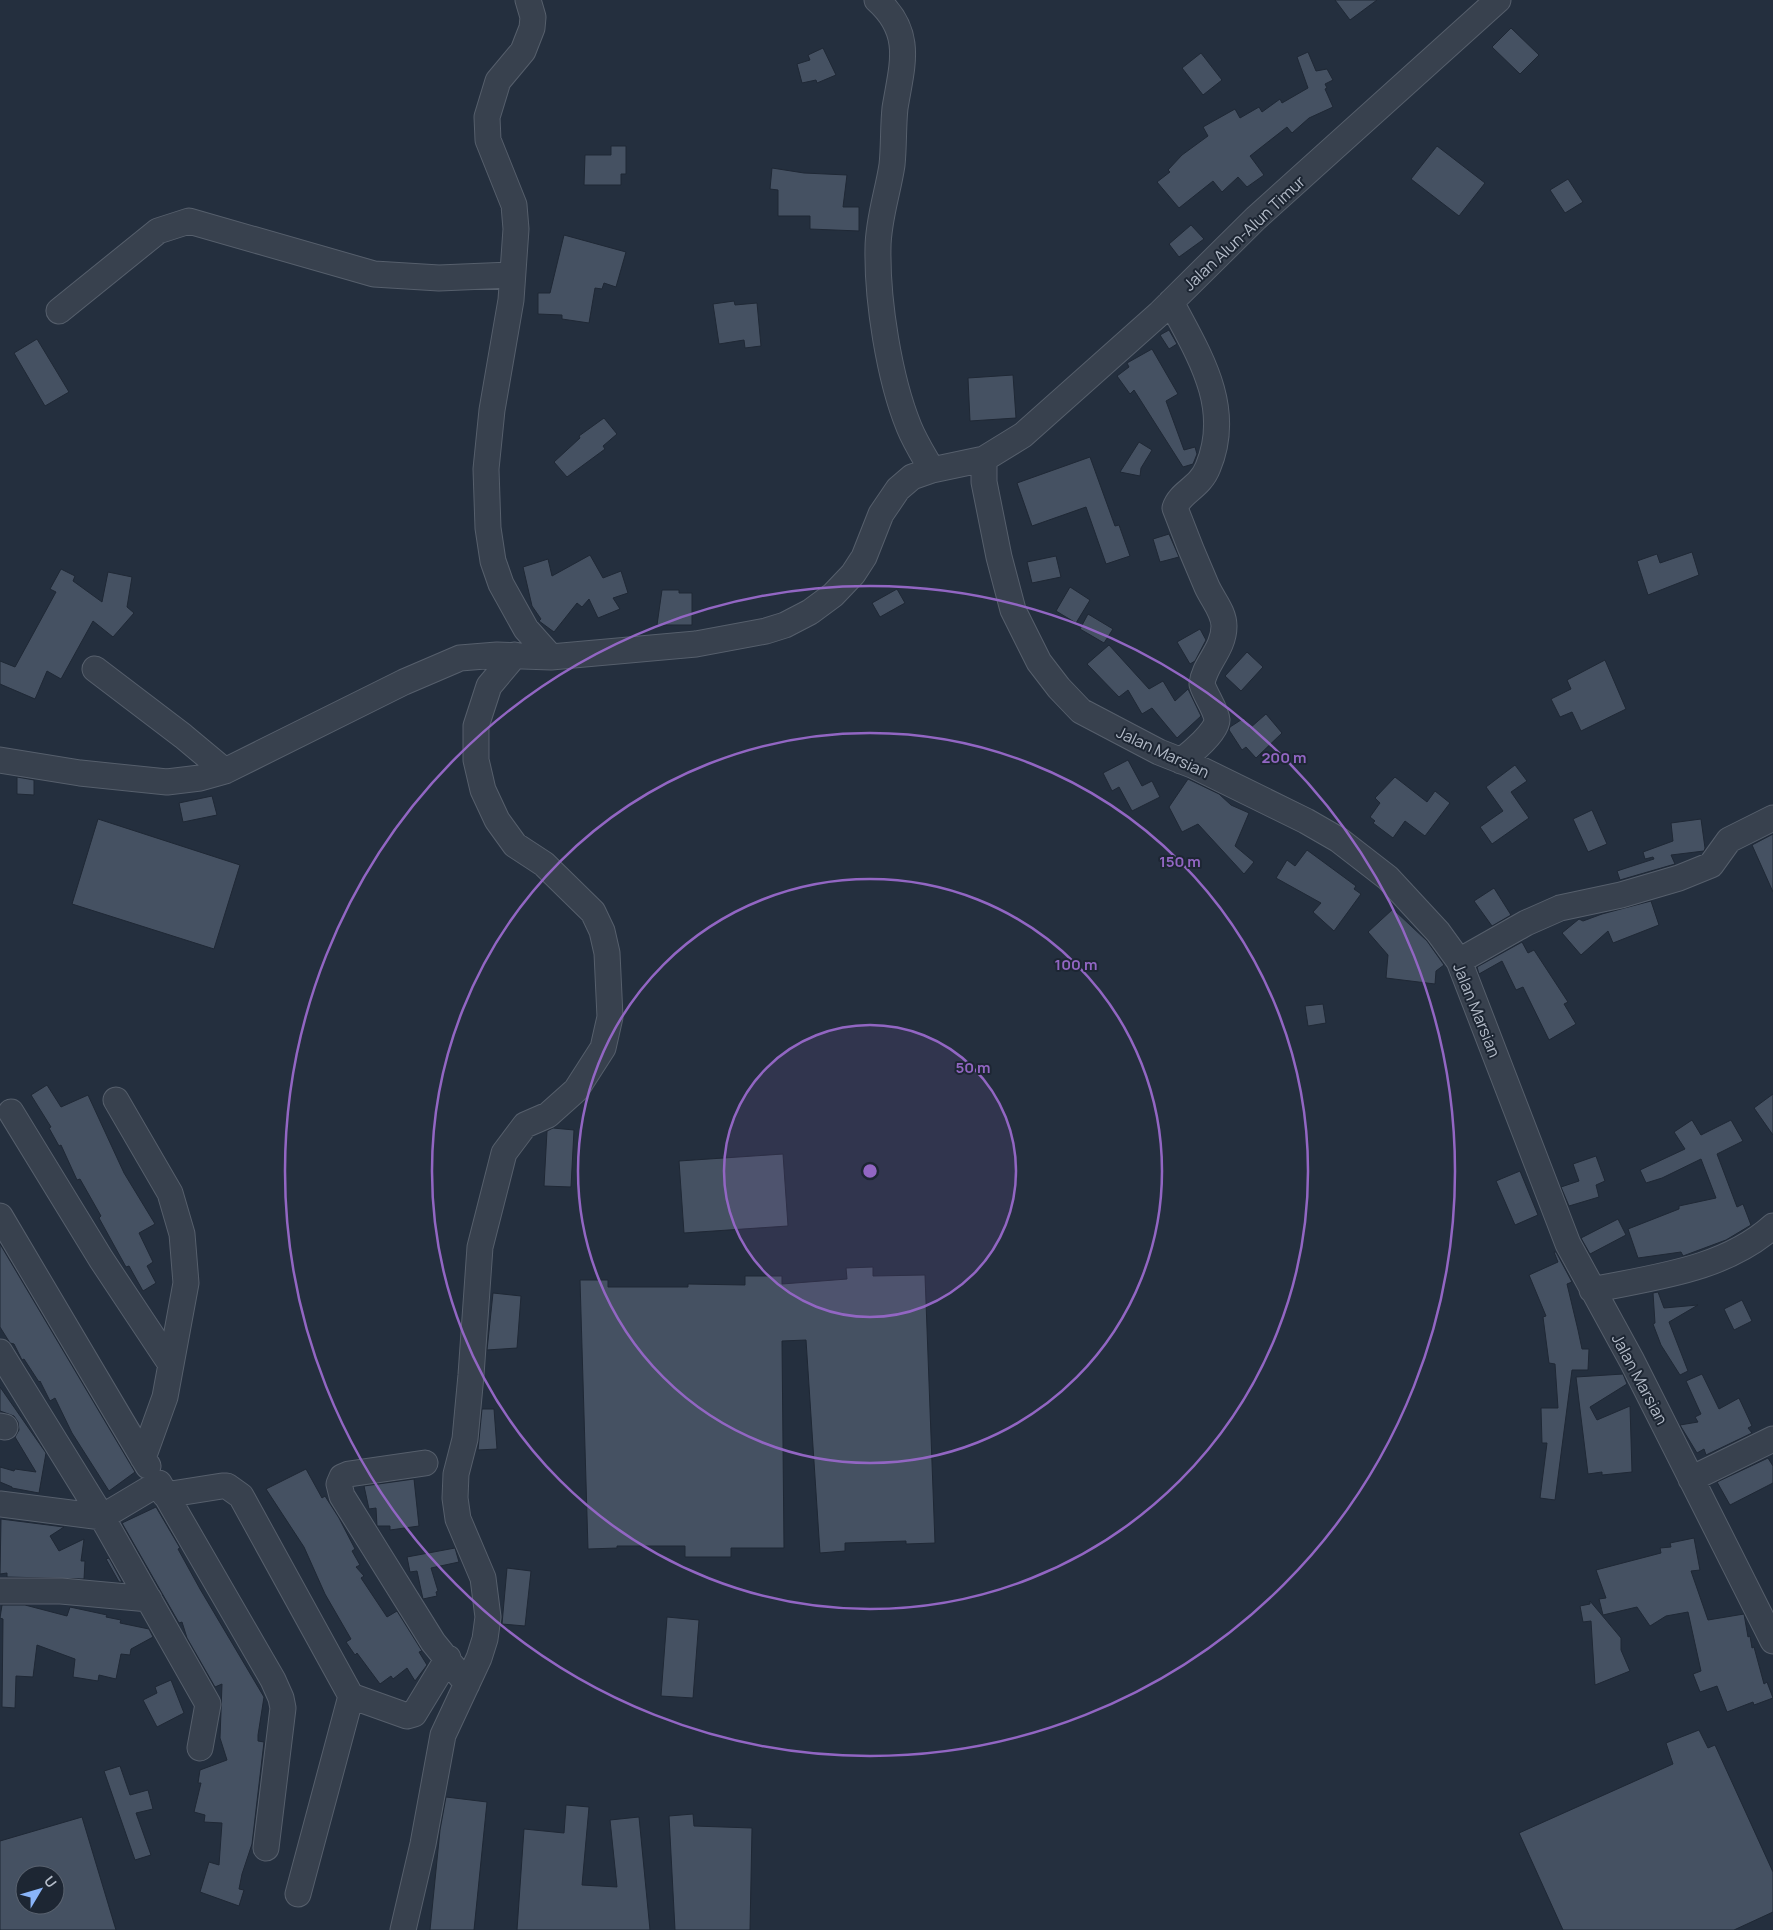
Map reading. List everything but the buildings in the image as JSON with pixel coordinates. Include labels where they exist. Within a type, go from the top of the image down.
[{"type":"street","points":[[528,0],[533,17],[532,28],[523,51],[498,81],[487,116],[488,140],[514,205],[516,228],[512,300],[492,410],[486,469],[488,528],[493,561],[501,584],[526,629],[551,657]]},
{"type":"street","points":[[877,0],[888,10],[898,26],[904,48],[895,111],[892,164],[878,247],[883,312],[891,364],[909,427],[932,470]]},
{"type":"street","name":"Jalan Alun-Alun Timur","points":[[0,760],[80,773],[167,782],[200,778],[225,771],[271,746],[332,719],[439,665],[460,658],[515,655],[551,657],[696,644],[730,639],[785,625],[810,612],[833,595],[853,574],[864,557],[881,514],[898,490],[912,477],[932,470],[984,459],[1023,435],[1171,302],[1256,218],[1498,0]]},
{"type":"street","points":[[59,311],[158,231],[189,221],[374,274],[439,278],[512,275]]},
{"type":"street","points":[[1171,302],[1205,372],[1217,405],[1217,442],[1208,467],[1202,481],[1181,498],[1175,508],[1208,588],[1220,611],[1224,626],[1216,656],[1202,678],[1202,684],[1217,720],[1215,728],[1190,754],[1181,760]]},
{"type":"street","name":"Jalan Marsian","points":[[984,459],[984,482],[999,557],[1013,610],[1039,662],[1082,711],[1159,752],[1181,760],[1306,821],[1339,840],[1388,878],[1438,932],[1458,961],[1568,1244],[1632,1361],[1773,1641]]},
{"type":"street","points":[[403,1930],[423,1844],[443,1735],[467,1684],[485,1639],[488,1617],[483,1578],[458,1520],[455,1498],[456,1474],[465,1439],[469,1402],[480,1247],[504,1152],[525,1125],[548,1115],[576,1090],[603,1048],[610,1017],[607,953],[602,931],[593,912],[544,864],[514,845],[497,820],[484,790],[476,760],[476,726],[488,686],[515,655]]},
{"type":"street","points":[[95,669],[225,771]]},
{"type":"street","points":[[1458,961],[1526,923],[1560,908],[1622,895],[1679,878],[1711,865],[1729,840],[1773,818]]},
{"type":"street","points":[[116,1100],[170,1193],[182,1234],[186,1283],[165,1397],[143,1458]]},
{"type":"street","points":[[11,1112],[101,1259],[170,1363]]},
{"type":"street","points":[[0,1216],[162,1489],[273,1680],[281,1698],[283,1708],[266,1848]]},
{"type":"street","points":[[1592,1290],[1709,1264],[1733,1253],[1773,1226]]},
{"type":"street","points":[[0,1352],[102,1517],[208,1704],[200,1748]]},
{"type":"street","points":[[1691,1479],[1773,1439]]},
{"type":"street","points":[[426,1463],[349,1474],[342,1477],[339,1484],[342,1496],[432,1642],[448,1658],[467,1684]]},
{"type":"street","points":[[0,1504],[102,1517],[162,1489],[227,1486],[241,1496],[352,1696],[407,1716],[414,1714],[448,1658]]},
{"type":"street","points":[[0,1591],[61,1591],[149,1599]]},
{"type":"street","points":[[298,1894],[352,1696]]}]
